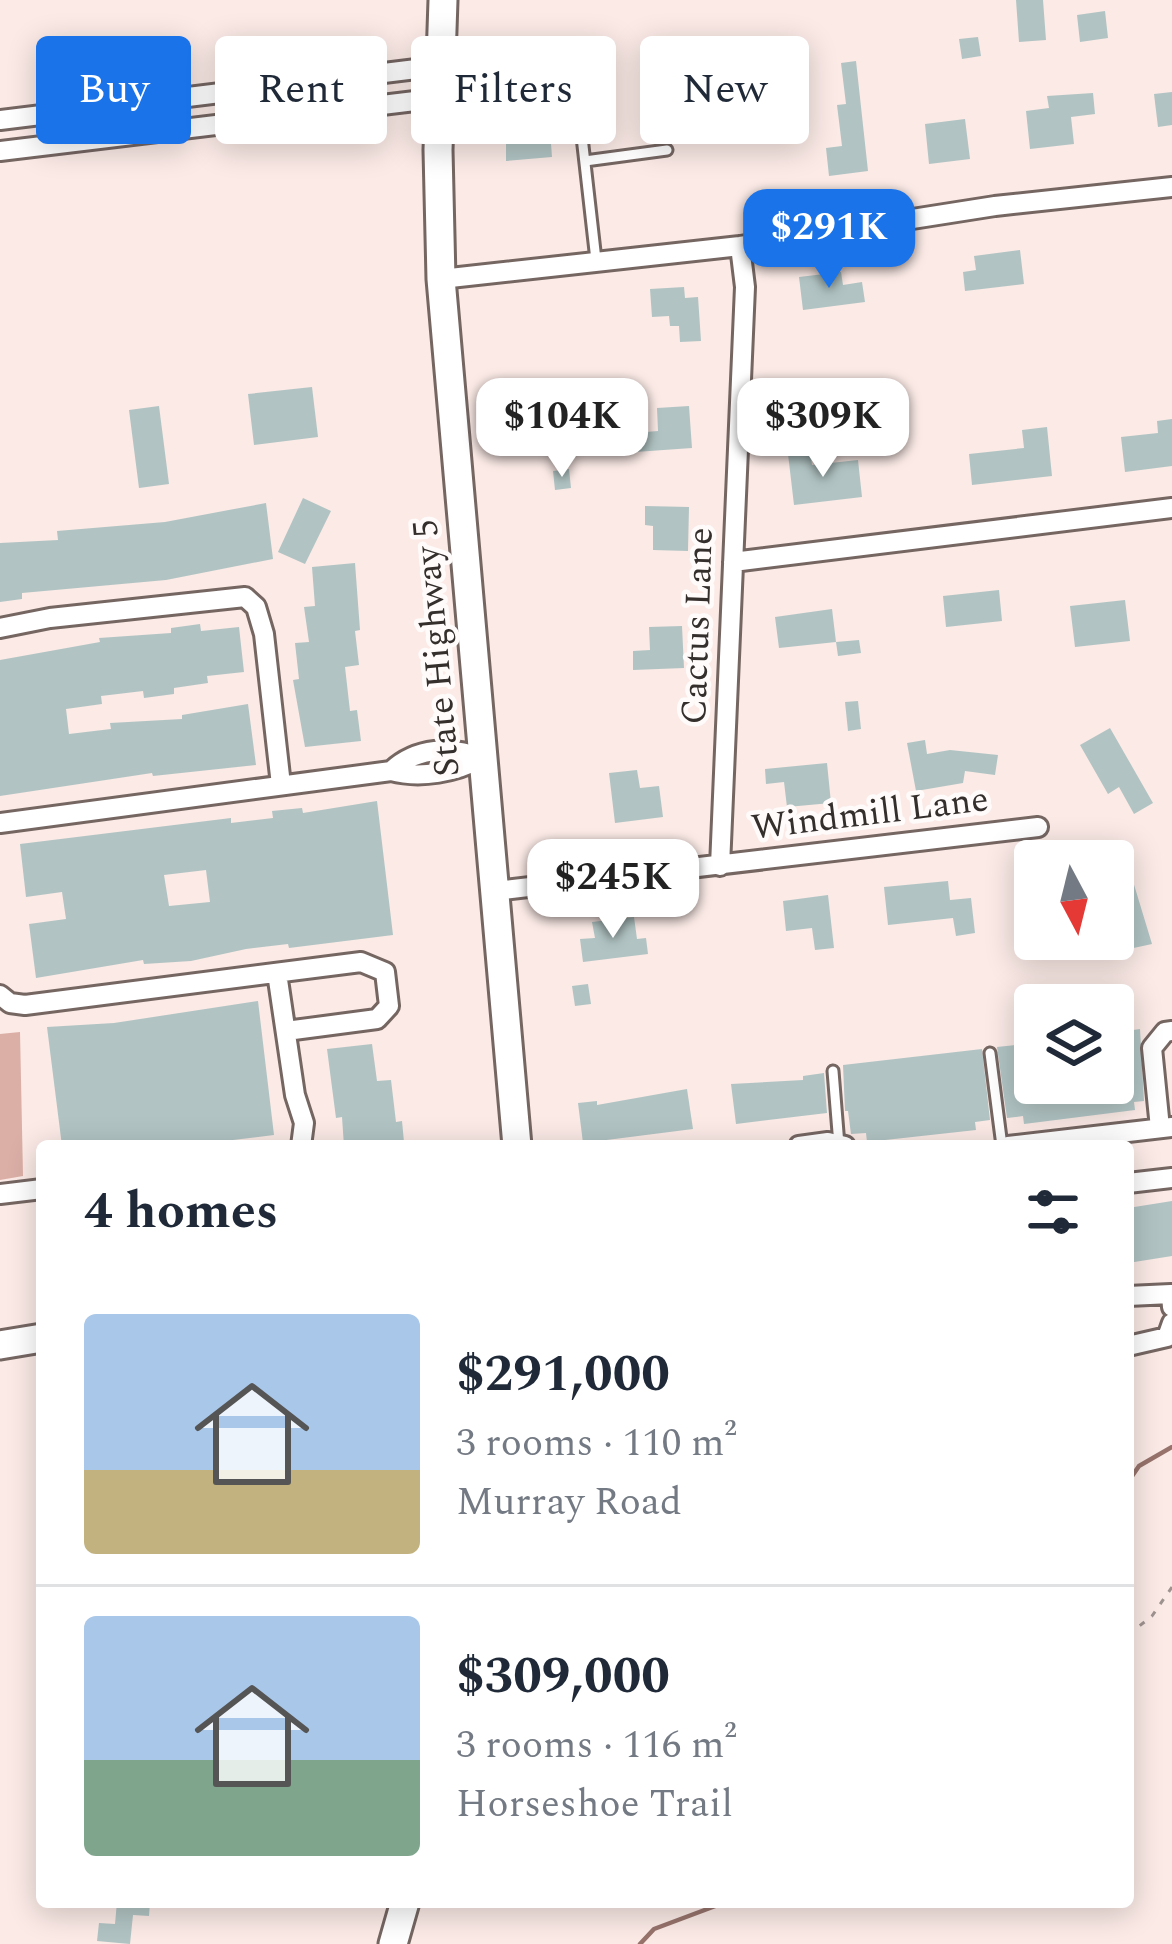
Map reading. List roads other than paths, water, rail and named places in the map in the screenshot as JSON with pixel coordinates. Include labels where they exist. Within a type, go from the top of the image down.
[{"type":"main road","name":"State Highway 5","points":[[442,36],[443,0]]},
{"type":"main road","name":"State Highway 5","points":[[440,144],[441,279],[516,1140]]},
{"type":"main road","points":[[0,1345],[36,1339]]},
{"type":"main road","points":[[393,1944],[403,1908]]},
{"type":"street","points":[[0,120],[411,70]]},
{"type":"street","points":[[0,151],[411,101]]},
{"type":"street","points":[[441,279],[740,247],[994,206],[1172,187]]},
{"type":"street","name":"Cactus Lane","points":[[721,866],[745,287],[740,247]]},
{"type":"street","points":[[734,562],[1172,508]]},
{"type":"street","points":[[0,628],[244,597],[256,607],[263,634],[281,785]]},
{"type":"street","points":[[0,823],[392,771],[407,775],[461,769],[482,758]]},
{"type":"street","name":"Windmill Lane","points":[[495,891],[1038,827]]},
{"type":"street","points":[[0,995],[10,1003],[25,1005],[361,962],[385,972],[389,1006],[377,1019],[286,1031]]},
{"type":"street","points":[[277,973],[295,1095],[304,1123],[302,1140]]},
{"type":"street","points":[[1059,1140],[1166,1128],[1152,1048],[1165,1032],[1172,1031]]},
{"type":"street","points":[[1134,1182],[1172,1178]]},
{"type":"street","points":[[0,1195],[36,1190]]},
{"type":"street","points":[[1134,1296],[1171,1294],[1172,1306]]},
{"type":"street","points":[[1134,1345],[1167,1337],[1172,1323]]},
{"type":"lane","points":[[583,144],[597,262]]},
{"type":"lane","points":[[585,161],[667,150]]},
{"type":"lane","points":[[990,1053],[1004,1140]]},
{"type":"lane","points":[[833,1071],[841,1140]]},
{"type":"waterway","points":[[1134,1473],[1172,1447]]},
{"type":"waterway","points":[[640,1944],[654,1929],[710,1908]]}]
